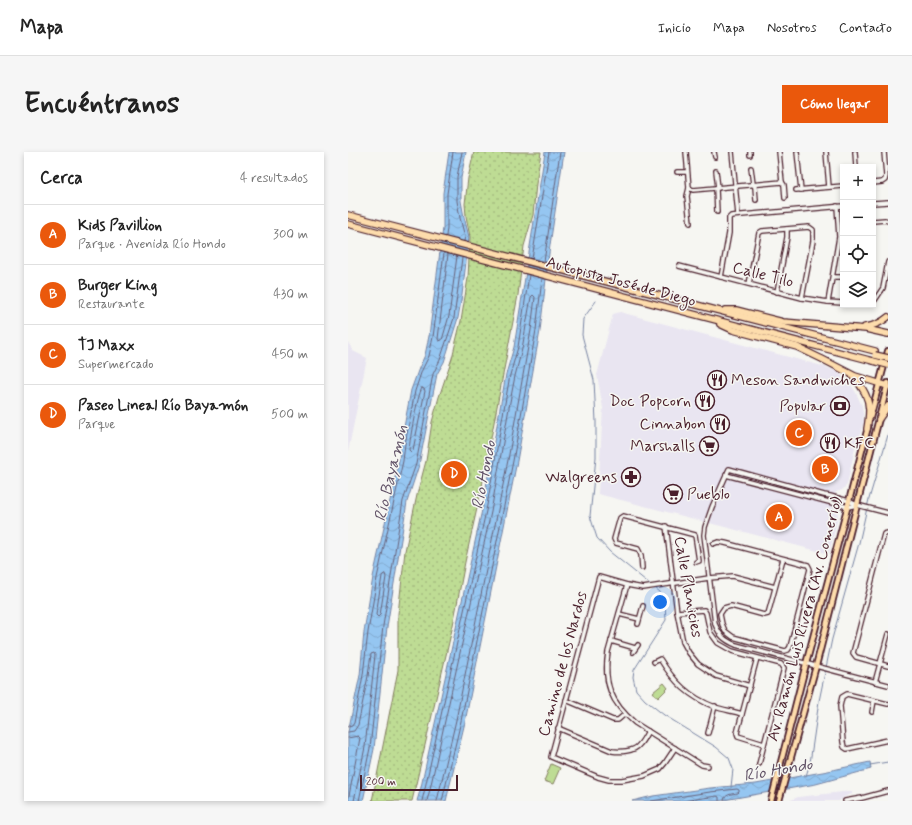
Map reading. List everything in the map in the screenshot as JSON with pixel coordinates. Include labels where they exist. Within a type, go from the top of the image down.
[{"type":"highway","name":"Autopista José de Diego","points":[[348,214],[585,277],[714,309],[875,356],[888,365]]},
{"type":"highway","name":"Autopista José de Diego","points":[[348,224],[712,319],[875,356],[888,355]]},
{"type":"highway","points":[[585,277],[615,287],[875,356],[888,362]]},
{"type":"highway","points":[[714,309],[736,310],[789,323],[857,328],[888,334]]},
{"type":"highway","points":[[692,314],[713,316],[888,358]]},
{"type":"highway","points":[[857,328],[875,325],[888,317]]},
{"type":"highway","points":[[712,319],[733,330],[789,344],[802,349],[850,374],[888,385]]},
{"type":"highway","points":[[850,374],[860,384],[867,398],[869,410],[867,429]]},
{"type":"highway","points":[[879,419],[888,406]]},
{"type":"main road","name":"Av. Ramón Luis Rivera (Av. Comerío)","points":[[771,801],[888,351]]},
{"type":"main road","name":"Av. Ramón Luis Rivera (Av. Comerío)","points":[[779,801],[816,666],[888,385]]},
{"type":"street","points":[[686,152],[689,188],[687,196],[690,223]]},
{"type":"street","points":[[714,152],[715,157]]},
{"type":"street","points":[[732,152],[738,215]]},
{"type":"street","points":[[779,152],[785,198]]},
{"type":"street","points":[[797,152],[801,190]]},
{"type":"street","points":[[826,152],[829,187]]},
{"type":"street","points":[[855,152],[856,164]]},
{"type":"street","points":[[876,183],[885,180],[884,152]]},
{"type":"street","points":[[751,168],[756,200]]},
{"type":"street","points":[[716,171],[717,212]]},
{"type":"street","points":[[677,172],[687,172]]},
{"type":"street","points":[[689,188],[693,190],[782,182]]},
{"type":"street","points":[[796,190],[840,186]]},
{"type":"street","points":[[876,203],[888,202]]},
{"type":"street","points":[[721,277],[729,233],[729,218],[731,216],[837,206],[839,237],[828,302]]},
{"type":"street","points":[[876,221],[888,221]]},
{"type":"street","points":[[749,284],[759,233],[762,231],[809,227],[813,230],[813,241],[802,298]]},
{"type":"street","points":[[777,292],[787,237],[787,229]]},
{"type":"street","points":[[876,298],[883,288],[888,262]]},
{"type":"street","name":"Calle Tilo","points":[[678,266],[802,298],[840,303]]},
{"type":"street","points":[[833,277],[840,277]]},
{"type":"street","points":[[888,513],[729,469],[705,526],[704,535],[715,624],[719,633],[725,640],[736,645],[888,685]]},
{"type":"street","points":[[726,475],[848,507],[857,505]]},
{"type":"street","points":[[642,568],[641,555],[638,549],[616,543],[614,539],[620,518],[623,516],[666,526],[695,535],[699,561],[696,562]]},
{"type":"street","name":"Calle Planicies","points":[[666,526],[677,612],[683,642],[689,653],[698,664],[716,676],[750,686]]},
{"type":"street","points":[[888,533],[884,534],[853,653],[856,657],[888,666]]},
{"type":"street","points":[[713,544],[718,542],[725,543],[808,565],[810,569],[790,647],[785,651],[733,637],[725,631],[720,614],[724,608],[731,606],[766,615],[769,612],[783,559]]},
{"type":"street","points":[[636,562],[641,561]]},
{"type":"street","points":[[708,766],[702,765],[635,723],[618,706],[613,697],[607,679],[607,662],[611,641],[627,585],[643,588],[733,576],[775,587]]},
{"type":"street","name":"Camino de los Nardos","points":[[627,585],[599,577],[551,757],[598,777],[609,780],[622,780],[644,776],[660,769],[675,748]]},
{"type":"street","points":[[619,614],[639,622],[643,606]]},
{"type":"street","points":[[677,612],[704,610],[706,612],[710,632],[718,643],[732,651],[781,664],[784,668],[759,764]]},
{"type":"street","points":[[876,682],[888,634]]},
{"type":"street","points":[[611,641],[635,648]]},
{"type":"street","points":[[757,658],[742,714],[738,736],[764,744]]},
{"type":"street","points":[[654,662],[660,659],[669,674],[679,686],[695,697],[715,706],[742,714]]},
{"type":"street","points":[[888,704],[847,694],[842,697],[840,706],[844,747],[847,749],[888,740]]},
{"type":"street","points":[[566,700],[613,720],[618,720],[625,714]]},
{"type":"street","points":[[872,712],[874,701]]},
{"type":"street","points":[[707,729],[715,706]]},
{"type":"street","points":[[558,728],[612,751],[620,752],[636,748],[648,731]]},
{"type":"street","points":[[845,801],[863,800],[888,791]]},
{"type":"shaded area","points":[[620,312],[826,367],[836,371],[848,380],[862,406],[864,421],[859,439],[856,443],[847,485],[842,490],[836,492],[832,507],[837,510],[838,517],[829,554],[598,494],[603,408],[597,375],[613,314]]},
{"type":"shaded area","points":[[348,342],[353,351],[367,358],[348,452]]},
{"type":"shaded area","points":[[852,791],[852,794],[839,801],[789,801],[798,797]]},
{"type":"green space","points":[[474,152],[541,152],[533,215],[524,246],[518,295],[482,486],[453,625],[412,801],[372,801],[398,670],[398,614],[405,551],[426,461],[432,422],[452,358],[461,321],[468,278],[470,237],[465,204],[468,178]]},
{"type":"green space","points":[[664,683],[668,688],[658,698],[653,692]]},
{"type":"green space","points":[[551,764],[560,768],[553,784],[544,781]]},
{"type":"water","name":"Río Bayamón","points":[[449,152],[466,152],[461,178],[461,201],[469,237],[462,295],[458,318],[444,362],[437,374],[419,465],[407,502],[387,627],[374,749],[363,801],[348,801],[348,732],[360,675],[364,632],[373,577],[399,460],[411,390],[425,355],[429,336],[443,228],[443,193]]},
{"type":"water","points":[[545,152],[564,152],[550,245],[540,331],[517,461],[465,722],[446,801],[417,801],[482,510],[506,374],[514,347]]},
{"type":"water","name":"Río Hondo","points":[[870,762],[871,769],[816,784],[718,801],[632,801],[653,796],[710,788],[756,784]]},
{"type":"waterway","points":[[596,301],[583,319],[582,335],[594,380],[596,422],[596,457],[590,516],[597,538],[610,552],[651,585]]},
{"type":"waterway","points":[[806,776],[810,763],[819,701],[832,639],[859,543],[869,499],[888,435]]},
{"type":"waterway","points":[[655,588],[660,592],[665,602],[666,620],[634,670],[633,677],[636,690],[645,700],[664,715],[716,747],[729,758],[733,769],[731,787]]},
{"type":"waterway","name":"Río Hondo","points":[[870,765],[888,762]]},
{"type":"place","name":"Meson Sandwiches","points":[[717,380]]},
{"type":"place","name":"Doc Popcorn","points":[[705,401]]},
{"type":"place","name":"Popular","points":[[840,406]]},
{"type":"place","name":"Cinnabon","points":[[720,424]]},
{"type":"place","name":"TJ Maxx","points":[[799,433]]},
{"type":"place","name":"KFC","points":[[830,443]]},
{"type":"place","name":"Marshalls","points":[[709,446]]},
{"type":"place","name":"Burger King","points":[[825,469]]},
{"type":"place","name":"Paseo Lineal Río Bayamón","points":[[454,474]]},
{"type":"place","name":"Walgreens","points":[[631,477]]},
{"type":"place","name":"Pueblo","points":[[673,494]]},
{"type":"place","name":"Kids Pavillion","points":[[779,517]]}]
